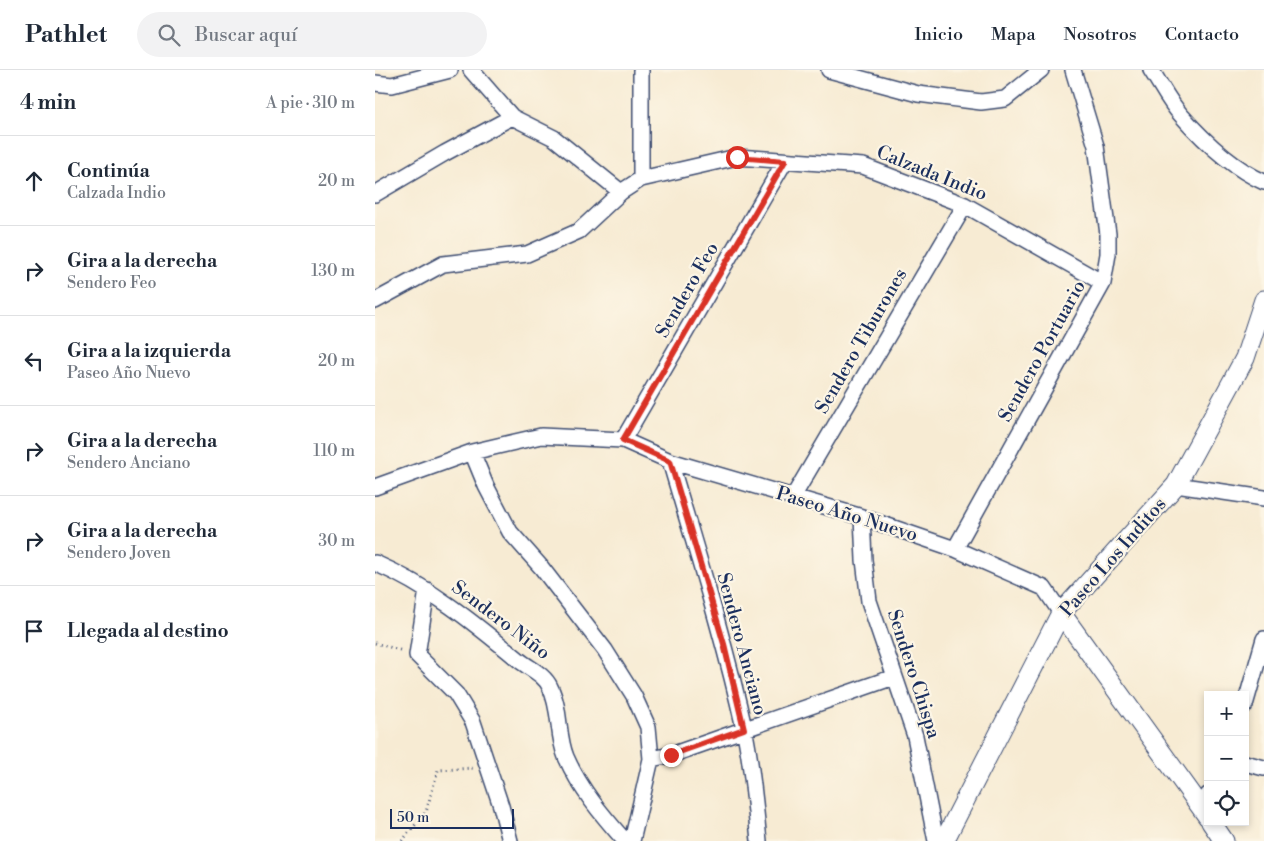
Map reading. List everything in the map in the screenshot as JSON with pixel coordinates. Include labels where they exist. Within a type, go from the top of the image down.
[{"type":"street","points":[[375,84],[392,85],[450,70]]},
{"type":"street","points":[[471,70],[512,117],[554,138],[621,192]]},
{"type":"street","points":[[641,70],[641,179]]},
{"type":"street","points":[[829,70],[918,94],[981,102],[1005,99],[1041,70]]},
{"type":"street","name":"Sendero Portuario","points":[[955,549],[1103,283],[1108,254],[1108,234],[1096,146],[1073,70]]},
{"type":"street","points":[[1151,70],[1180,114],[1229,162],[1248,175],[1264,182]]},
{"type":"street","points":[[375,194],[512,117]]},
{"type":"street","name":"Calzada Indio","points":[[375,301],[443,264],[527,254],[536,250],[579,230],[621,192],[641,179],[737,157],[863,166],[965,205],[1103,283]]},
{"type":"street","name":"Sendero Feo","points":[[623,440],[785,161]]},
{"type":"street","name":"Sendero Tiburones","points":[[793,497],[965,205]]},
{"type":"street","name":"Paseo Los Inditos","points":[[945,841],[1061,613],[1176,485],[1245,358],[1264,300]]},
{"type":"street","name":"Paseo Año Nuevo","points":[[375,487],[472,452],[541,436],[623,440],[670,461],[863,517],[955,549],[1044,588],[1204,805]]},
{"type":"street","points":[[472,452],[486,486],[510,532],[541,567],[605,650],[634,696],[648,727],[651,760],[632,841]]},
{"type":"street","name":"Sendero Anciano","points":[[670,461],[724,644],[744,729],[751,766],[759,841]]},
{"type":"street","points":[[1176,485],[1264,498]]},
{"type":"street","name":"Sendero Chispa","points":[[863,517],[864,560],[869,601],[915,736],[936,841]]},
{"type":"street","name":"Sendero Niño","points":[[375,563],[427,590],[457,610],[541,676],[550,686],[556,704],[565,756],[591,802],[625,841]]},
{"type":"street","points":[[427,590],[417,655],[456,694],[473,722],[501,806],[510,841]]},
{"type":"street","points":[[1249,691],[1264,639]]},
{"type":"street","points":[[651,760],[671,755],[894,676]]},
{"type":"street","points":[[1249,764],[1264,768]]},
{"type":"street","points":[[1214,826],[1224,841]]},
{"type":"path","points":[[375,643],[417,655]]},
{"type":"path","points":[[402,841],[425,812],[438,770],[487,767]]},
{"type":"route","points":[[671,755],[744,729],[724,644],[670,461],[623,440],[785,161],[737,157]]}]
